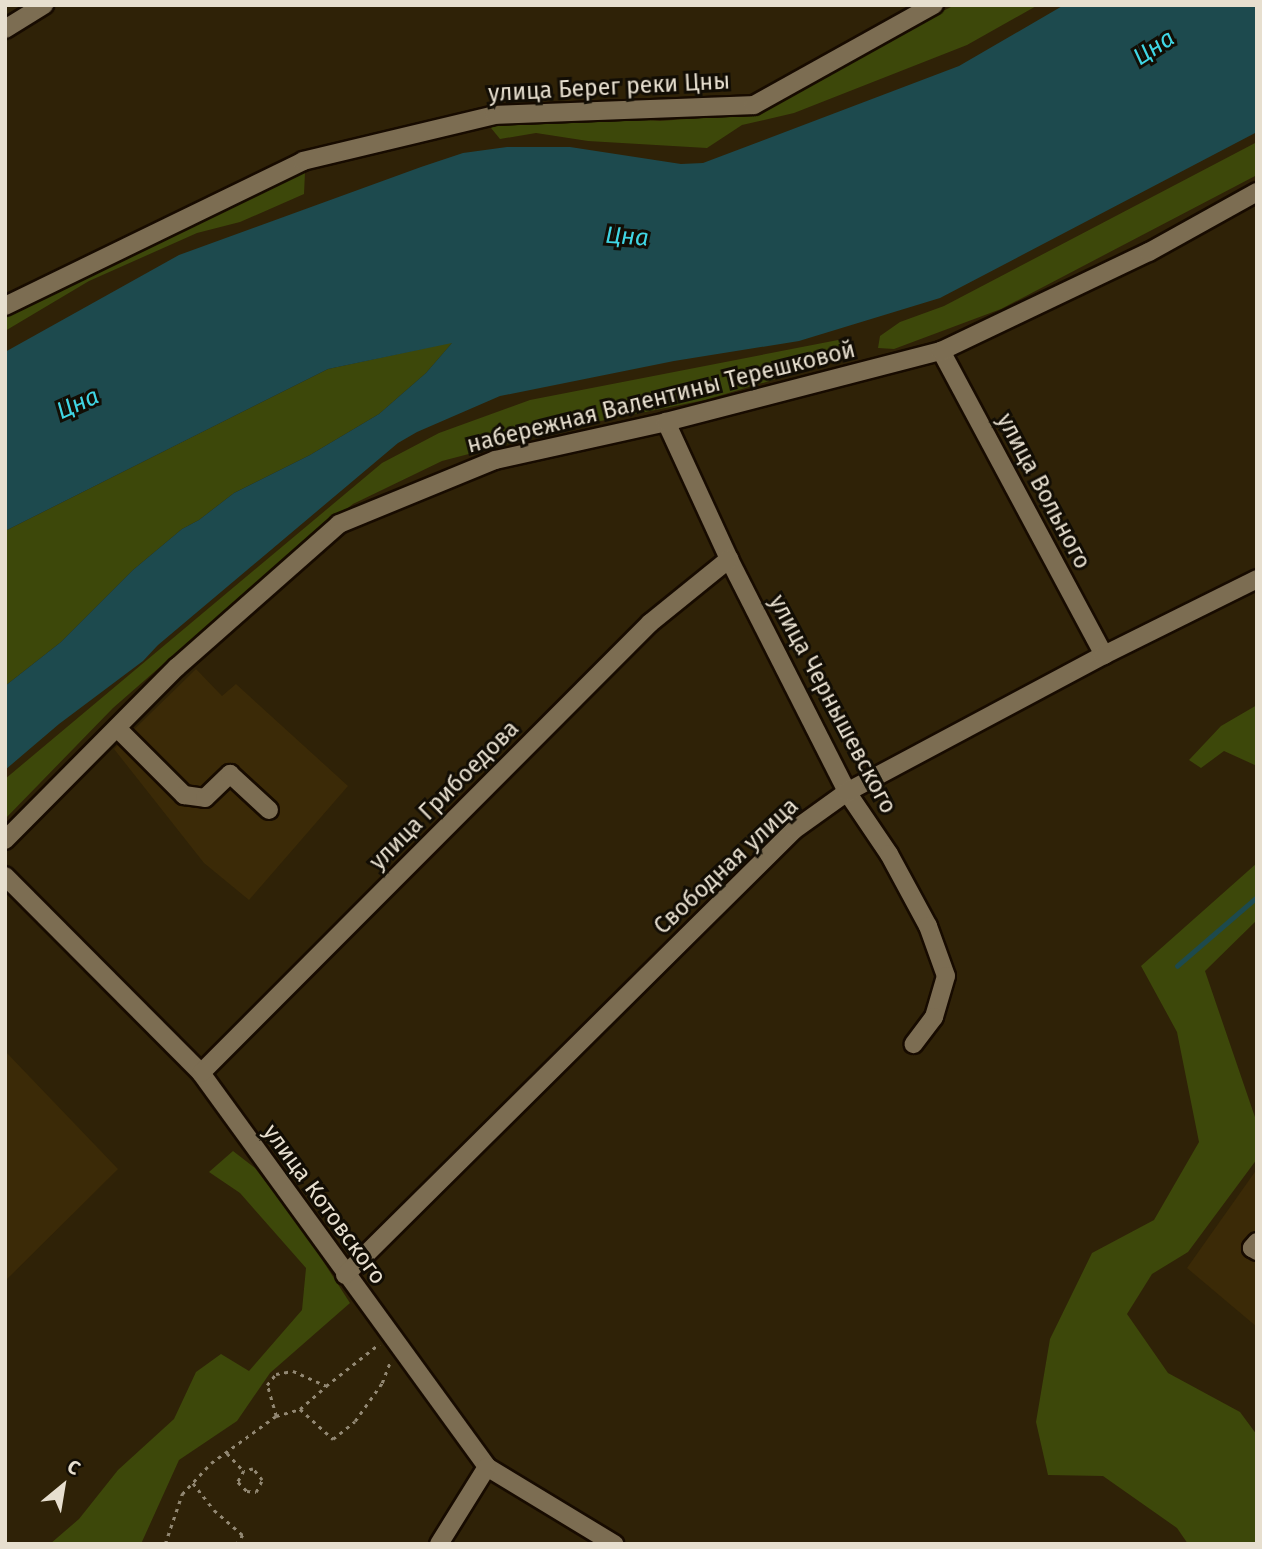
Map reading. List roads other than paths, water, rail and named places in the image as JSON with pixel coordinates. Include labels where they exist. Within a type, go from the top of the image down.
[{"type":"street","points":[[5,29],[44,5]]},
{"type":"street","name":"улица Берег реки Цны","points":[[5,306],[303,161],[494,115],[754,105],[934,5]]},
{"type":"street","name":"набережная Валентины Терешковой","points":[[5,840],[177,667],[339,524],[495,460],[666,422],[941,351],[1149,252],[1257,192]]},
{"type":"street","name":"улица Вольного","points":[[941,351],[1104,655]]},
{"type":"street","name":"улица Чернышевского","points":[[666,422],[729,559],[847,792],[889,854],[928,926],[946,976],[934,1017],[915,1044]]},
{"type":"street","name":"улица Грибоедова","points":[[201,1073],[650,623],[729,559]]},
{"type":"street","name":"Свободная улица","points":[[345,1275],[794,830],[847,792],[1104,655],[1257,579]]},
{"type":"street","points":[[117,728],[184,795],[205,798],[230,774],[269,810]]},
{"type":"street","name":"улица Котовского","points":[[5,876],[201,1073],[345,1275],[384,1340],[487,1467],[614,1544]]},
{"type":"street","points":[[1257,1242],[1252,1248],[1257,1251]]},
{"type":"street","points":[[439,1544],[487,1467]]},
{"type":"water","name":"Цна","points":[[1064,5],[1257,5],[1257,132],[940,298],[799,341],[674,361],[500,396],[417,432],[398,443],[158,645],[143,661],[59,724],[5,770],[5,686],[61,642],[133,570],[182,529],[199,520],[234,493],[310,455],[379,414],[426,373],[452,343],[328,369],[5,531],[5,352],[179,255],[463,153],[507,147],[570,147],[681,164],[703,163],[959,66]]},
{"type":"waterway","points":[[1177,966],[1257,897]]}]
